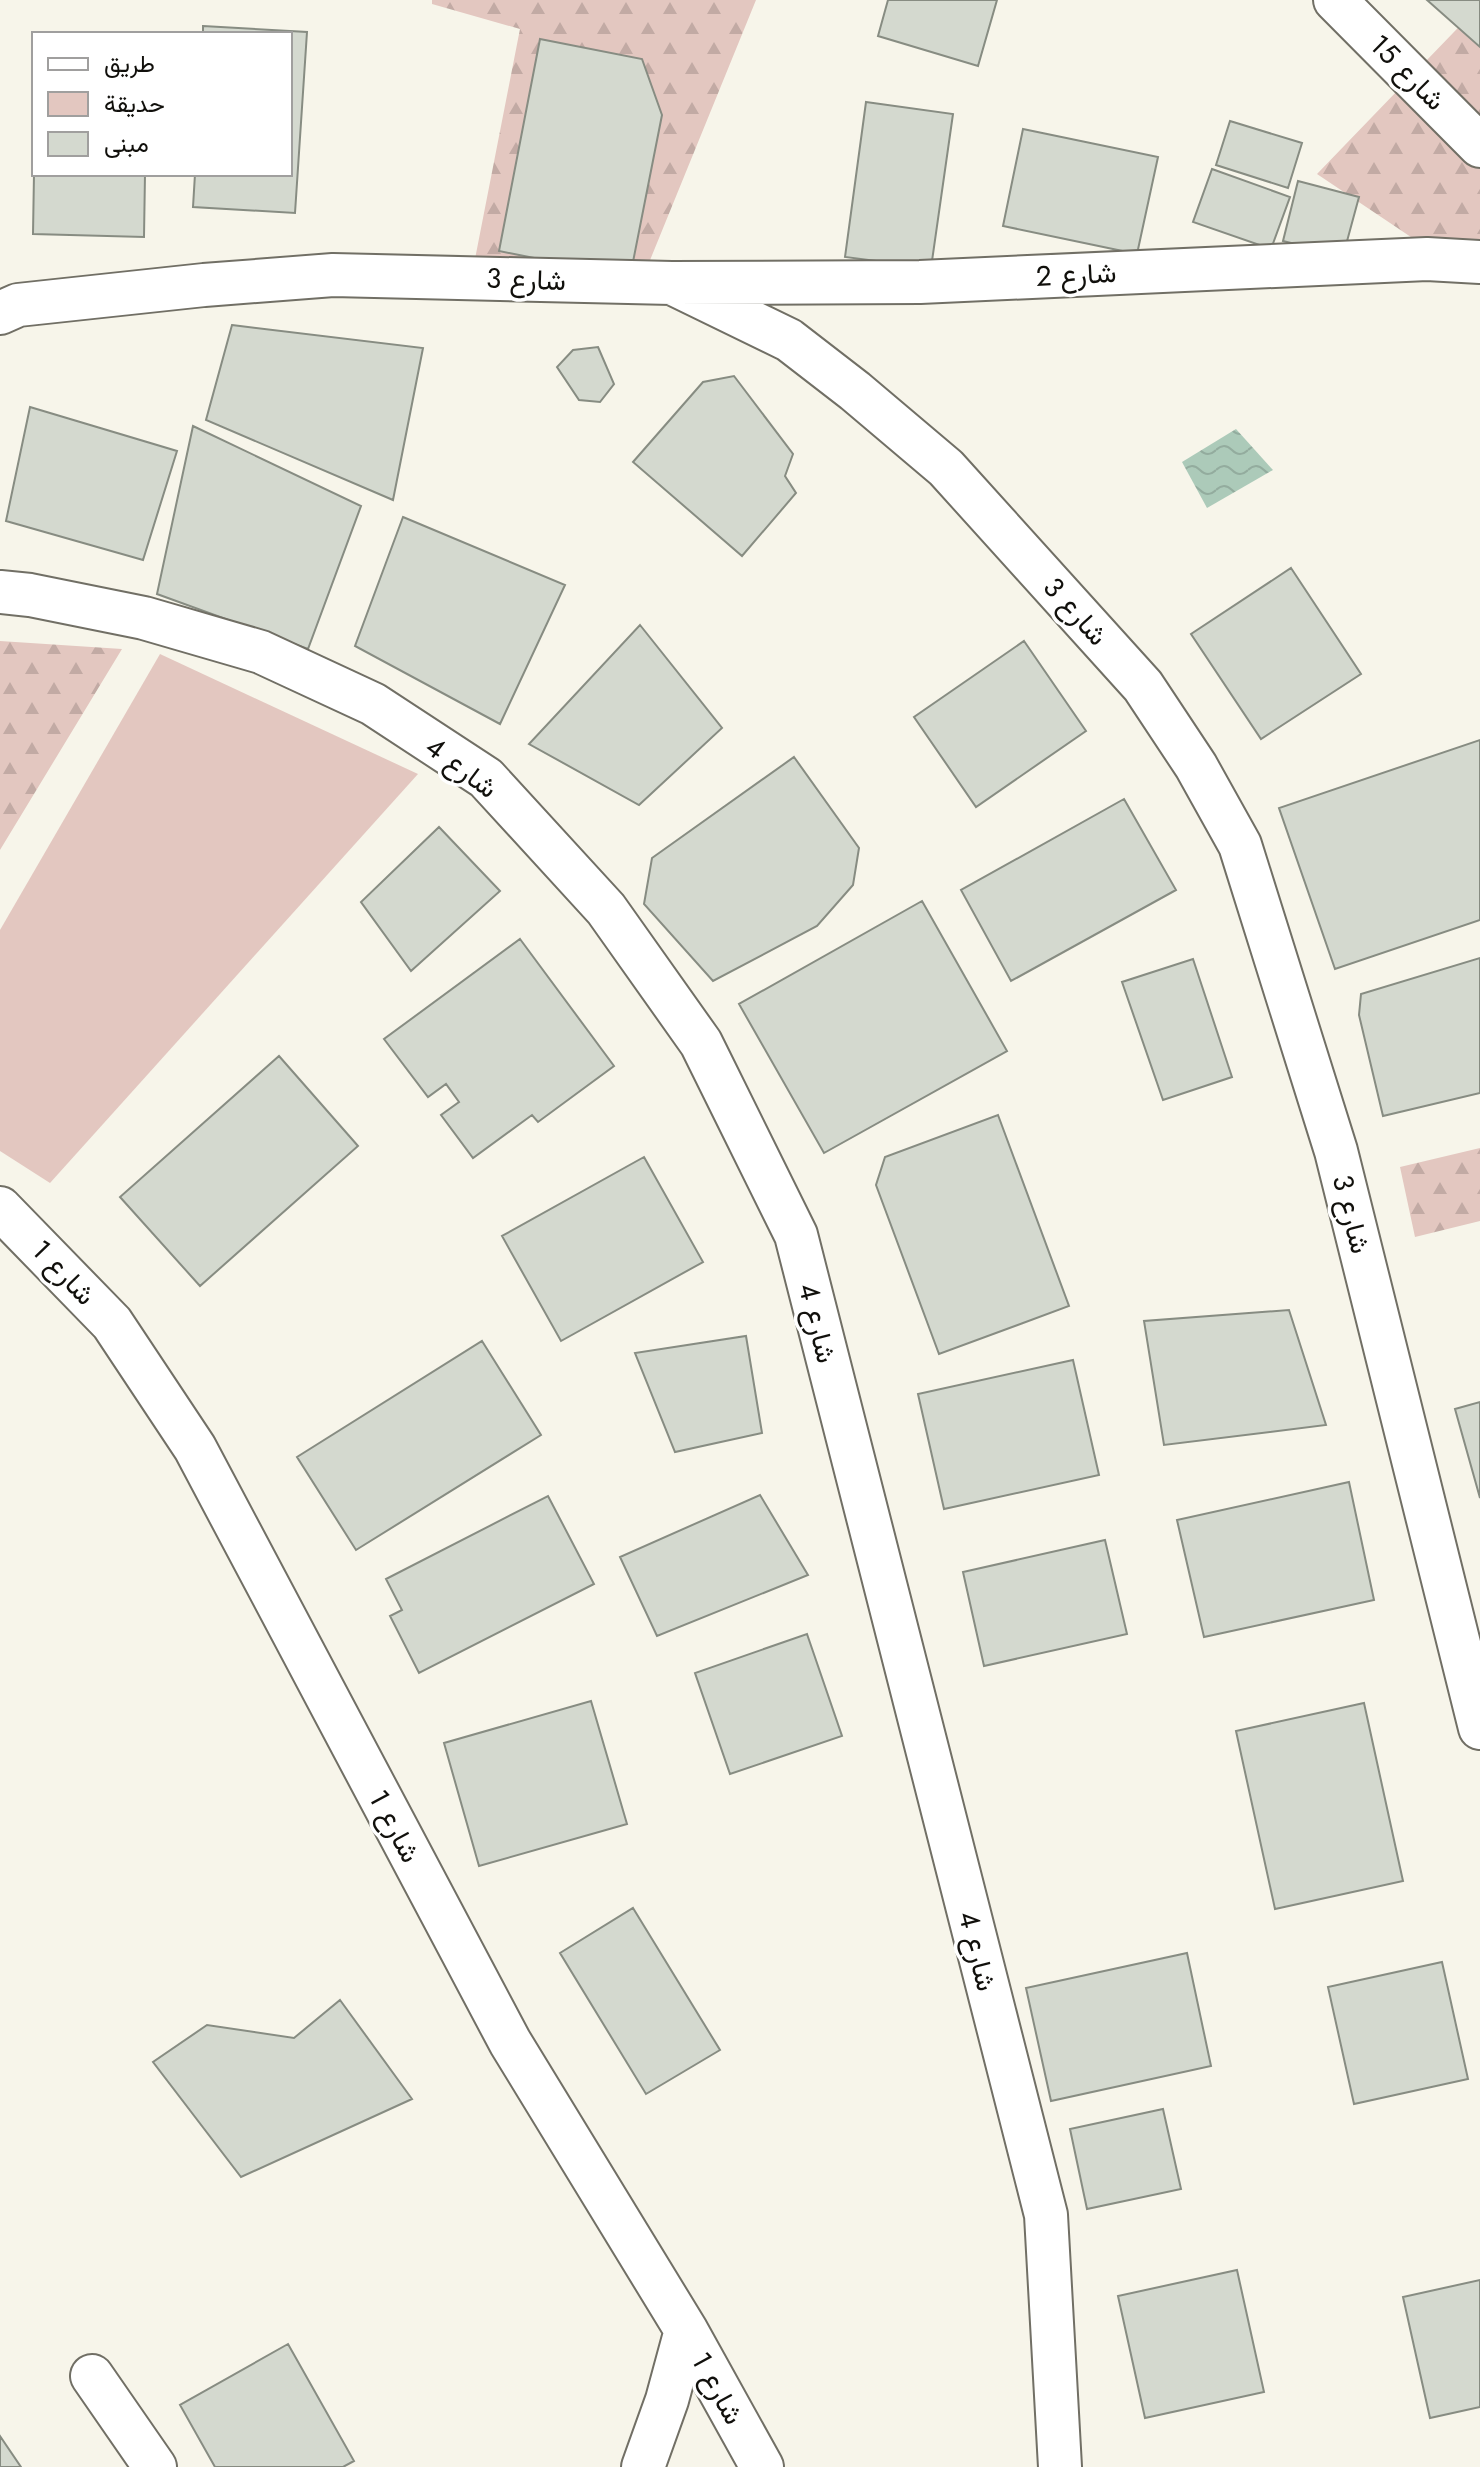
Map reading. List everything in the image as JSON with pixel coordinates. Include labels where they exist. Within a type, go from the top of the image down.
[{"type":"street","name":"شارع 15","points":[[1335,0],[1480,146]]},
{"type":"street","name":"شارع 2","points":[[672,283],[920,282],[1427,259],[1480,262]]},
{"type":"street","name":"شارع 3","points":[[0,313],[18,305],[34,303],[333,275],[672,283],[789,340],[946,468],[1143,686],[1203,779],[1240,845],[1336,1151],[1480,1728]]},
{"type":"street","name":"شارع 4","points":[[0,592],[144,618],[246,648],[373,704],[486,778],[606,909],[701,1043],[796,1235],[1042,2199],[1046,2215],[1060,2467]]},
{"type":"street","name":"شارع 1","points":[[0,1208],[112,1323],[195,1448],[510,2042],[686,2330],[762,2467]]},
{"type":"street","points":[[643,2467],[667,2400],[686,2330]]},
{"type":"street","points":[[92,2376],[155,2467]]},
{"type":"green space","points":[[432,0],[756,0],[635,297],[475,259],[520,29],[432,4]]},
{"type":"green space","points":[[1480,5],[1480,279],[1478,282],[1317,174]]},
{"type":"green space","points":[[0,641],[122,649],[0,850]]},
{"type":"green space","points":[[160,654],[418,774],[50,1183],[0,1151],[0,930]]},
{"type":"green space","points":[[1480,1148],[1480,1221],[1415,1237],[1400,1167]]},
{"type":"water","points":[[1236,429],[1273,470],[1207,508],[1182,462]]},
{"type":"building","points":[[888,0],[997,0],[978,66],[878,36]]},
{"type":"building","points":[[1427,0],[1480,0],[1480,47]]},
{"type":"building","points":[[203,26],[307,32],[295,213],[193,207],[195,176],[292,176],[292,32],[203,32]]},
{"type":"building","points":[[540,39],[642,59],[662,115],[630,277],[499,251]]},
{"type":"building","points":[[866,102],[953,114],[931,268],[845,257]]},
{"type":"building","points":[[1230,121],[1302,143],[1288,188],[1216,165]]},
{"type":"building","points":[[1023,129],[1158,157],[1137,254],[1003,226]]},
{"type":"building","points":[[1212,169],[1290,197],[1271,249],[1193,222]]},
{"type":"building","points":[[34,176],[145,176],[144,237],[33,234]]},
{"type":"building","points":[[1298,181],[1359,197],[1343,256],[1283,241]]},
{"type":"building","points":[[232,325],[423,348],[393,500],[206,420]]},
{"type":"building","points":[[598,347],[614,384],[600,402],[579,400],[557,367],[573,350]]},
{"type":"building","points":[[734,376],[793,454],[785,476],[796,493],[742,556],[633,462],[703,382]]},
{"type":"building","points":[[30,407],[177,451],[143,560],[6,521]]},
{"type":"building","points":[[193,426],[361,506],[308,649],[157,594]]},
{"type":"building","points":[[403,517],[565,585],[500,724],[355,646]]},
{"type":"building","points":[[1291,568],[1361,674],[1261,739],[1191,634]]},
{"type":"building","points":[[640,625],[722,728],[639,805],[529,744]]},
{"type":"building","points":[[1024,641],[1086,731],[976,807],[914,717]]},
{"type":"building","points":[[1480,740],[1480,920],[1335,969],[1279,808]]},
{"type":"building","points":[[794,757],[859,848],[853,885],[817,926],[713,981],[644,904],[652,858]]},
{"type":"building","points":[[1124,799],[1176,890],[1011,981],[961,890]]},
{"type":"building","points":[[439,827],[500,891],[411,971],[361,902]]},
{"type":"building","points":[[922,901],[1007,1051],[824,1153],[739,1004]]},
{"type":"building","points":[[520,939],[614,1066],[538,1122],[532,1115],[473,1158],[441,1115],[459,1102],[446,1084],[428,1097],[384,1039]]},
{"type":"building","points":[[1480,958],[1480,1093],[1383,1116],[1359,1015],[1361,994]]},
{"type":"building","points":[[1193,959],[1232,1077],[1163,1100],[1122,982]]},
{"type":"building","points":[[279,1056],[358,1146],[200,1286],[120,1197]]},
{"type":"building","points":[[998,1115],[1069,1306],[939,1354],[876,1185],[885,1157]]},
{"type":"building","points":[[644,1157],[703,1262],[561,1341],[502,1236]]},
{"type":"building","points":[[1289,1310],[1326,1425],[1164,1445],[1144,1321]]},
{"type":"building","points":[[746,1336],[762,1433],[675,1452],[635,1353]]},
{"type":"building","points":[[482,1341],[541,1435],[356,1550],[297,1457]]},
{"type":"building","points":[[1073,1360],[1099,1475],[944,1509],[918,1394]]},
{"type":"building","points":[[1480,1402],[1480,1498],[1455,1409]]},
{"type":"building","points":[[1349,1482],[1374,1600],[1204,1637],[1177,1520]]},
{"type":"building","points":[[760,1495],[808,1575],[657,1636],[620,1557]]},
{"type":"building","points":[[548,1496],[594,1584],[419,1673],[390,1616],[402,1610],[386,1579]]},
{"type":"building","points":[[1105,1540],[1127,1634],[984,1666],[963,1572]]},
{"type":"building","points":[[807,1634],[842,1736],[730,1774],[695,1673]]},
{"type":"building","points":[[591,1701],[627,1824],[479,1866],[444,1743]]},
{"type":"building","points":[[1364,1703],[1403,1881],[1275,1909],[1236,1731]]},
{"type":"building","points":[[633,1908],[720,2050],[646,2094],[560,1953]]},
{"type":"building","points":[[1187,1953],[1211,2066],[1051,2101],[1026,1988]]},
{"type":"building","points":[[1442,1962],[1468,2079],[1354,2104],[1328,1987]]},
{"type":"building","points":[[340,2000],[412,2099],[241,2177],[153,2062],[207,2025],[294,2038]]},
{"type":"building","points":[[1163,2109],[1181,2189],[1087,2209],[1070,2129]]},
{"type":"building","points":[[1237,2270],[1264,2392],[1145,2418],[1118,2296]]},
{"type":"building","points":[[1480,2280],[1480,2407],[1430,2418],[1403,2297]]},
{"type":"building","points":[[288,2344],[354,2461],[343,2467],[215,2467],[180,2405]]},
{"type":"building","points":[[0,2436],[21,2467],[0,2467]]}]
